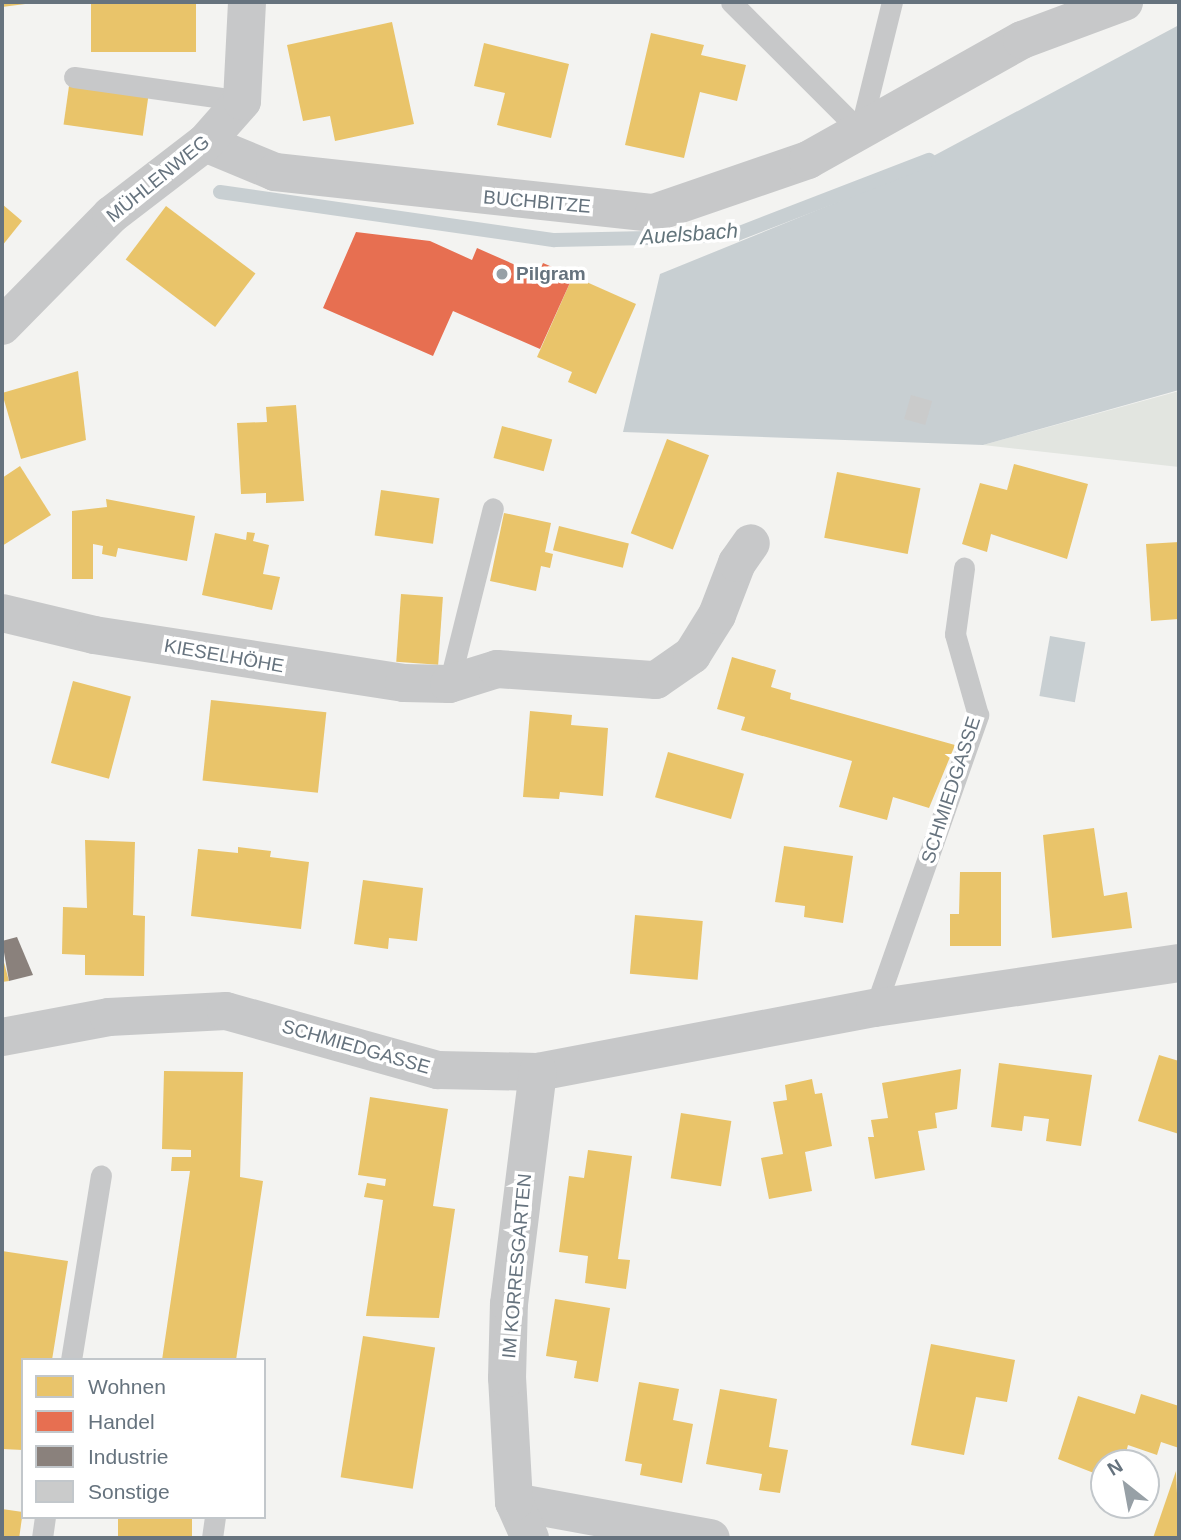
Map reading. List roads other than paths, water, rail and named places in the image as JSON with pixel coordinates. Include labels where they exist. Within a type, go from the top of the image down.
[{"type":"street","points":[[242,101],[247,2]]},
{"type":"street","name":"BUCHBITZE","points":[[205,143],[275,172],[654,214],[808,160],[1022,40],[1124,2]]},
{"type":"street","name":"MÜHLENWEG","points":[[2,326],[111,215],[205,143],[242,101]]},
{"type":"street","name":"KIESELHÖHE","points":[[2,614],[94,635],[276,666],[449,684],[498,669],[656,680],[692,655],[717,615],[737,563],[751,543]]},
{"type":"street","name":"SCHMIEDGASSE","points":[[2,1037],[109,1017],[226,1011],[438,1070],[538,1072],[875,1008],[1179,963]]},
{"type":"street","name":"IM KORRESGARTEN","points":[[530,1538],[514,1502],[507,1378],[509,1304],[538,1072]]},
{"type":"street","points":[[514,1502],[711,1538]]},
{"type":"lane","points":[[731,2],[860,131]]},
{"type":"lane","points":[[860,131],[892,2]]},
{"type":"lane","points":[[74,77],[242,101]]},
{"type":"lane","points":[[449,684],[493,508]]},
{"type":"lane","name":"SCHMIEDGASSE","points":[[875,1008],[978,715],[955,634],[964,568]]},
{"type":"lane","points":[[71,1358],[101,1175]]},
{"type":"lane","points":[[42,1538],[46,1519]]},
{"type":"lane","points":[[212,1538],[215,1519]]},
{"type":"waterway","name":"Auelsbach","points":[[220,192],[555,240],[737,234],[929,160]]},
{"type":"place","name":"Pilgram","points":[[502,274]]}]
